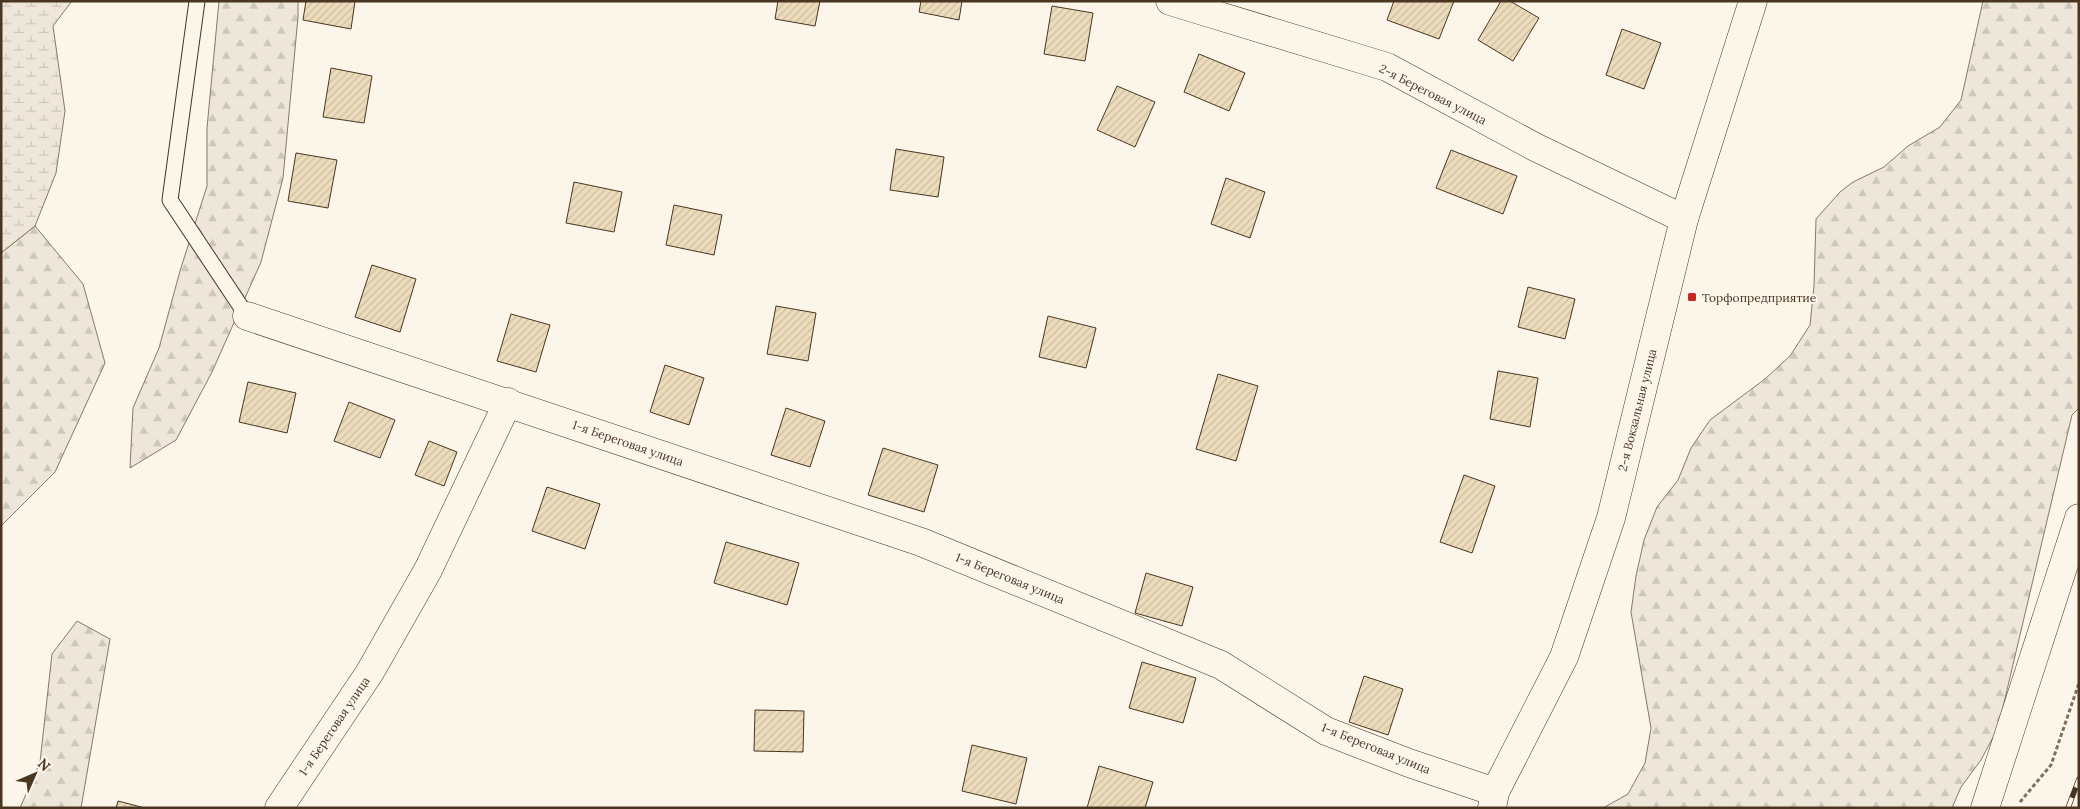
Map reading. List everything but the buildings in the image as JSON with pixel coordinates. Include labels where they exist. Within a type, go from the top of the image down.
[{"type":"street","name":"2-я Береговая улица","points":[[1170,1],[1387,68],[1535,147],[1684,219]]},
{"type":"street","name":"2-я Вокзальная улица","points":[[1493,800],[1564,657],[1611,518],[1684,219],[1752,1]]},
{"type":"street","name":"1-я Береговая улица","points":[[247,316],[921,542],[1220,665],[1326,731],[1409,763],[1493,800]]},
{"type":"street","name":"1-я Береговая улица","points":[[279,808],[370,672],[423,579],[508,402]]},
{"type":"street","points":[[1985,808],[2079,518]]},
{"type":"lane","points":[[197,1],[170,200],[247,316]]},
{"type":"path","points":[[2016,808],[2051,765],[2079,683]]},
{"type":"green space","points":[[1,1],[72,1],[53,26],[65,111],[56,173],[35,226],[1,253]]},
{"type":"green space","points":[[219,1],[298,1],[283,178],[261,262],[212,372],[176,440],[130,468],[133,408],[159,348],[180,271],[207,186],[207,128]]},
{"type":"green space","points":[[1983,1],[2079,1],[2079,408],[2072,415],[1998,728],[1981,760],[1961,787],[1952,808],[1603,808],[1628,794],[1645,763],[1651,728],[1631,612],[1644,540],[1657,507],[1678,480],[1691,448],[1710,420],[1765,379],[1790,356],[1810,325],[1814,286],[1816,219],[1840,192],[1853,182],[1884,167],[1908,146],[1940,127],[1961,100]]},
{"type":"green space","points":[[35,226],[83,284],[105,363],[55,472],[1,526],[1,253]]},
{"type":"green space","points":[[77,621],[110,639],[81,808],[20,808],[40,762],[52,654]]},
{"type":"railway","points":[[2068,808],[2079,779]]},
{"type":"place","name":"Торфопредприятие","points":[[1692,297]]}]
